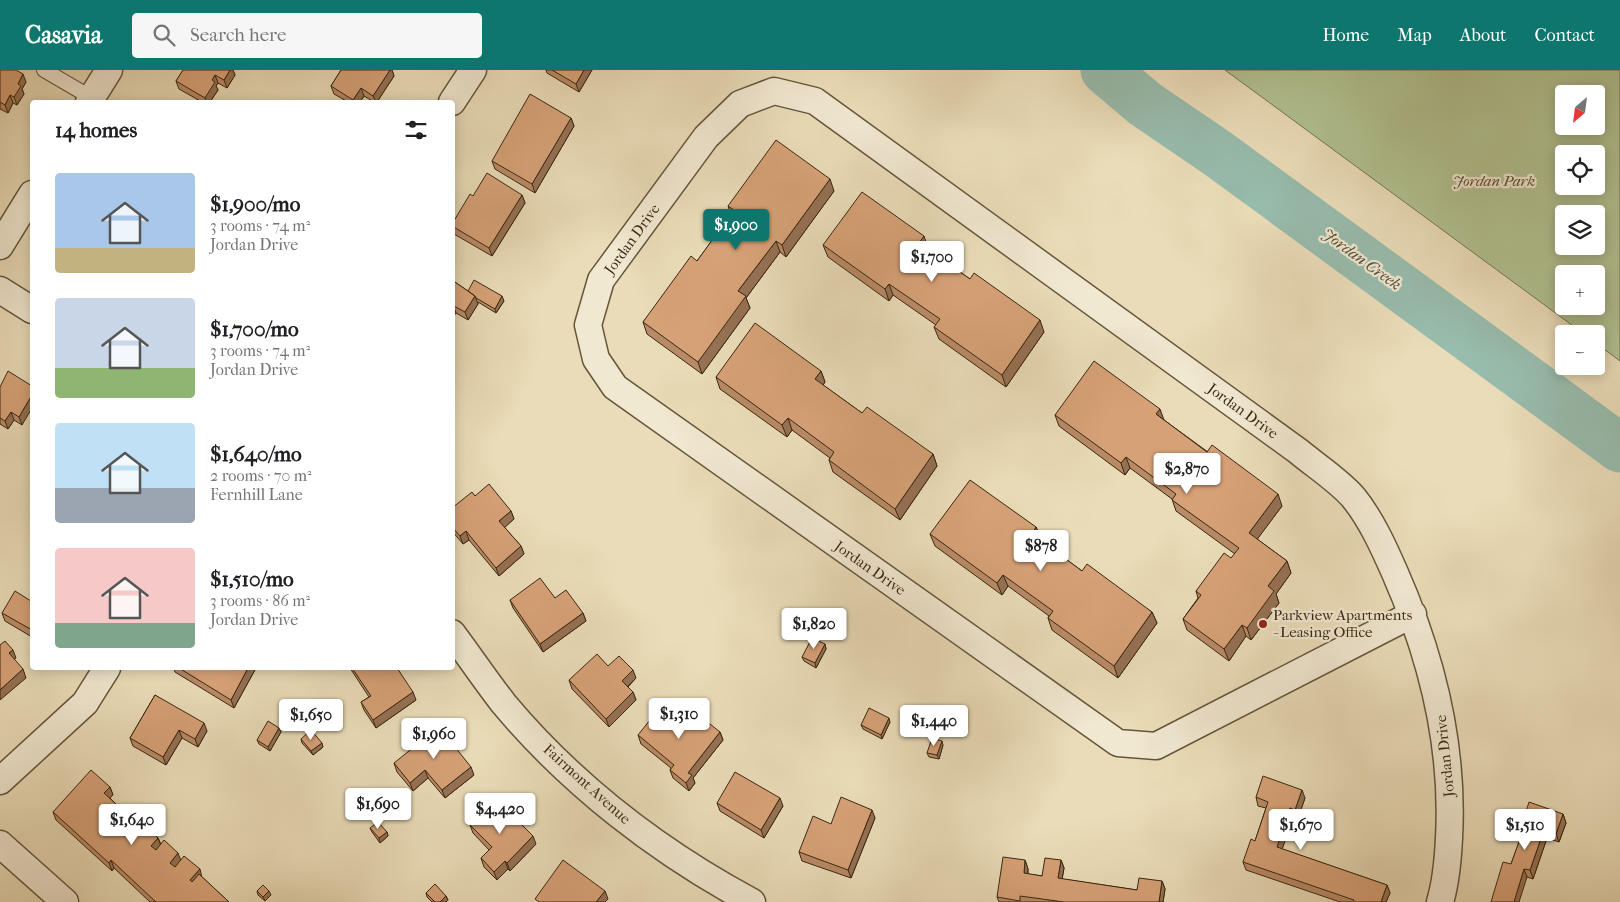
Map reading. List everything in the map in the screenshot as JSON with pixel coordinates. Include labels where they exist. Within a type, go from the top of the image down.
[{"type":"street","points":[[90,100],[109,70]]},
{"type":"street","points":[[453,100],[473,70]]},
{"type":"street","name":"Jordan Drive","points":[[1413,614],[1156,746],[1118,743],[615,388],[596,358],[588,325],[601,280],[706,137],[740,104],[774,91],[815,101],[1298,451],[1353,498],[1383,545],[1413,614],[1441,711],[1448,761],[1450,812],[1448,858],[1440,902]]},
{"type":"street","points":[[0,246],[30,197]]},
{"type":"street","points":[[0,290],[30,309]]},
{"type":"street","name":"Fairmont Avenue","points":[[455,637],[504,704],[551,754],[626,821],[714,882],[752,902]]},
{"type":"street","points":[[0,781],[85,703],[106,670]]},
{"type":"street","points":[[0,844],[65,902]]},
{"type":"lane","points":[[44,70],[90,100]]},
{"type":"green space","name":"Jordan Park","points":[[1225,70],[1620,70],[1620,361],[1605,350],[1605,325],[1572,325],[1558,315],[1605,315],[1605,265],[1555,265],[1555,313]]},
{"type":"building","points":[[0,70],[16,70],[23,74],[18,84],[21,86],[14,97],[10,95],[5,105],[0,102]]},
{"type":"building","points":[[183,70],[230,70],[224,80],[215,75],[212,80],[215,82],[205,98],[176,81]]},
{"type":"building","points":[[341,70],[390,70],[373,96],[361,88],[353,100],[331,86]]},
{"type":"building","points":[[552,70],[584,70],[576,84]]},
{"type":"building","points":[[530,94],[571,118],[532,184],[492,161]]},
{"type":"building","points":[[776,140],[830,179],[782,245],[776,241],[738,291],[746,296],[698,362],[643,322],[691,256],[697,261],[734,210],[728,206]]},
{"type":"building","points":[[487,173],[522,195],[489,248],[455,228],[455,219],[470,194],[473,196]]},
{"type":"building","points":[[862,192],[924,236],[919,243],[970,279],[974,273],[1040,320],[1002,375],[934,327],[940,319],[889,284],[885,289],[823,245]]},
{"type":"building","points":[[474,280],[502,296],[495,309],[468,291]]},
{"type":"building","points":[[455,282],[475,296],[465,312],[455,307]]},
{"type":"building","points":[[755,323],[821,371],[815,379],[862,413],[867,407],[933,454],[895,509],[829,460],[834,452],[788,418],[782,425],[716,377]]},
{"type":"building","points":[[1094,361],[1160,409],[1156,414],[1207,452],[1212,445],[1278,494],[1249,533],[1287,561],[1268,586],[1274,591],[1247,628],[1242,625],[1224,649],[1183,619],[1201,595],[1196,591],[1224,553],[1231,558],[1239,548],[1172,500],[1176,494],[1126,457],[1121,463],[1055,415]]},
{"type":"building","points":[[8,371],[30,385],[30,398],[19,417],[11,412],[5,421],[0,418],[0,387]]},
{"type":"building","points":[[970,480],[1036,527],[1032,534],[1082,571],[1087,564],[1152,612],[1114,666],[1048,618],[1053,611],[1003,575],[997,583],[930,534]]},
{"type":"building","points":[[489,484],[511,511],[499,521],[521,546],[496,568],[466,531],[460,536],[455,530],[455,506],[472,492],[475,496]]},
{"type":"building","points":[[540,578],[555,598],[566,590],[583,613],[540,644],[510,600]]},
{"type":"building","points":[[15,591],[30,600],[30,629],[2,613]]},
{"type":"building","points":[[812,638],[825,644],[815,663],[802,657]]},
{"type":"building","points":[[5,641],[13,650],[9,653],[23,669],[0,690],[0,645]]},
{"type":"building","points":[[597,654],[608,666],[619,656],[633,670],[622,681],[633,692],[606,719],[569,680]]},
{"type":"building","points":[[182,670],[247,670],[231,700]]},
{"type":"building","points":[[353,670],[398,670],[413,692],[373,720],[361,702],[371,696]]},
{"type":"building","points":[[155,695],[204,723],[195,739],[179,730],[163,757],[130,738]]},
{"type":"building","points":[[662,705],[691,728],[700,716],[720,732],[688,773],[692,775],[686,783],[670,770],[674,765],[638,735]]},
{"type":"building","points":[[869,708],[889,718],[881,735],[861,725]]},
{"type":"building","points":[[268,721],[279,728],[268,747],[257,740]]},
{"type":"building","points":[[439,727],[471,767],[442,790],[425,770],[410,783],[394,763]]},
{"type":"building","points":[[311,730],[322,743],[311,751],[301,739]]},
{"type":"building","points":[[932,738],[942,741],[937,755],[927,753]]},
{"type":"building","points":[[91,770],[110,787],[104,793],[118,806],[113,811],[119,816],[123,811],[138,825],[133,830],[138,834],[145,826],[158,838],[151,846],[156,850],[164,840],[178,853],[170,863],[175,867],[184,856],[200,869],[190,880],[192,882],[199,874],[229,902],[156,902],[111,860],[109,863],[53,812]]},
{"type":"building","points":[[735,772],[780,798],[761,830],[717,803]]},
{"type":"building","points":[[1263,776],[1302,790],[1295,810],[1290,808],[1277,847],[1387,885],[1381,902],[1353,902],[1354,900],[1243,862],[1251,839],[1255,841],[1268,802],[1256,797]]},
{"type":"building","points":[[841,797],[872,810],[848,870],[799,852],[813,816],[831,824]]},
{"type":"building","points":[[496,799],[533,836],[507,863],[505,861],[494,872],[481,858],[492,847],[470,825]]},
{"type":"building","points":[[1529,802],[1563,814],[1556,834],[1544,830],[1530,870],[1524,869],[1514,902],[1491,902],[1503,862],[1511,864],[1525,825],[1522,824]]},
{"type":"building","points":[[378,822],[387,832],[379,838],[370,828]]},
{"type":"building","points":[[1003,857],[1025,860],[1024,873],[1042,876],[1045,858],[1061,860],[1058,878],[1137,890],[1139,878],[1162,881],[1159,902],[1064,902],[1020,896],[1020,901],[997,897]]},
{"type":"building","points":[[563,860],[605,891],[596,902],[539,902],[535,899]]},
{"type":"building","points":[[435,884],[446,896],[440,902],[435,902],[426,893]]},
{"type":"building","points":[[263,885],[269,891],[263,897],[257,891]]},
{"type":"waterway","name":"Jordan Creek","points":[[1105,70],[1145,104],[1217,153],[1620,448]]},
{"type":"place","name":"Parkview Apartments - Leasing Office","points":[[1263,624]]}]
